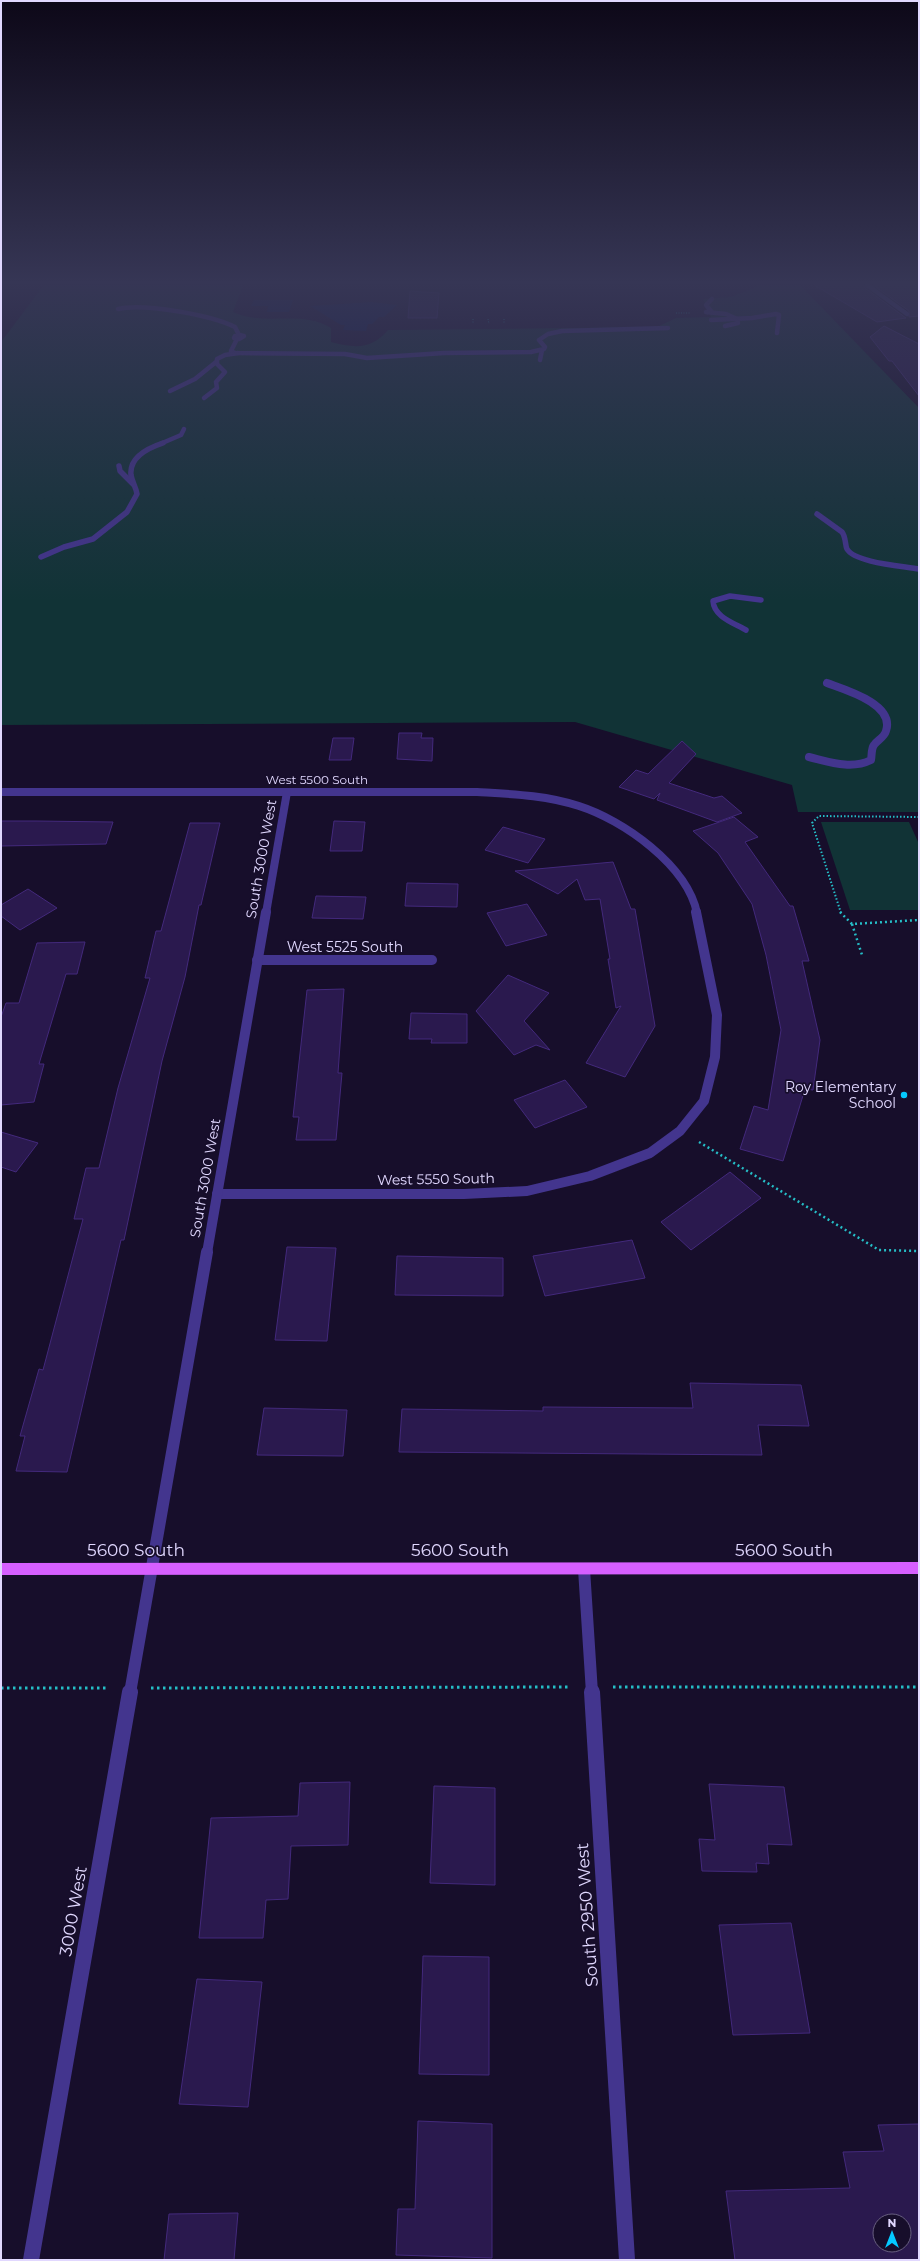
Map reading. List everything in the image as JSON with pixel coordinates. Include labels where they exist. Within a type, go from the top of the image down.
[{"type":"main road","name":"5600 South","points":[[1,1569],[919,1568]]},
{"type":"street","points":[[204,398],[214,391]]},
{"type":"street","points":[[133,484],[132,470],[137,458],[142,452],[179,437],[183,434],[184,429]]},
{"type":"street","points":[[41,557],[64,547],[93,539],[122,517],[128,511],[131,502],[137,494],[133,484],[120,468],[127,473],[132,470]]},
{"type":"street","points":[[817,514],[845,533],[849,542],[848,549],[857,557],[919,569]]},
{"type":"street","points":[[746,630],[715,610],[713,602],[716,599],[730,596],[761,600]]},
{"type":"street","points":[[809,757],[839,763],[864,764],[871,760],[873,746],[887,731],[888,723],[879,708],[864,698],[827,683]]},
{"type":"street","name":"West 5500 South","points":[[1,792],[477,792],[530,795],[580,806],[627,829],[656,851],[678,873],[696,905],[717,1015],[715,1058],[704,1101],[680,1131],[650,1153]]},
{"type":"street","name":"South 3000 West","points":[[151,1569],[287,792]]},
{"type":"street","name":"West 5525 South","points":[[257,960],[432,960]]},
{"type":"street","name":"West 5550 South","points":[[217,1194],[464,1194],[527,1191],[590,1176],[650,1153]]},
{"type":"street","name":"3000 West","points":[[31,2260],[151,1569]]},
{"type":"street","name":"South 2950 West","points":[[584,1569],[627,2260]]},
{"type":"path","points":[[862,955],[852,924],[840,912],[812,823],[818,816],[919,816]]},
{"type":"path","points":[[852,924],[919,920]]},
{"type":"path","points":[[699,1142],[879,1250],[919,1251]]},
{"type":"path","points":[[1,1688],[591,1686],[919,1688]]},
{"type":"green space","points":[[1,391],[902,391],[919,408],[919,812],[798,812],[792,785],[575,722],[1,725]]},
{"type":"green space","points":[[821,822],[909,822],[919,844],[919,910],[850,910]]},
{"type":"building","points":[[915,391],[919,391],[919,396]]},
{"type":"building","points":[[399,733],[422,733],[421,738],[433,738],[432,761],[397,759]]},
{"type":"building","points":[[333,738],[354,738],[351,760],[329,760]]},
{"type":"building","points":[[682,741],[696,754],[669,783],[714,798],[722,796],[742,813],[717,822],[657,800],[660,793],[654,799],[619,787],[636,770],[648,774]]},
{"type":"building","points":[[734,817],[758,837],[745,842],[790,906],[793,906],[809,961],[802,961],[820,1040],[813,1090],[805,1089],[783,1161],[740,1149],[754,1106],[768,1110],[781,1030],[766,955],[752,904],[718,853],[693,831]]},
{"type":"building","points":[[1,821],[113,822],[106,844],[1,846]]},
{"type":"building","points":[[334,821],[365,822],[362,851],[330,851]]},
{"type":"building","points":[[190,823],[220,823],[201,905],[199,905],[185,977],[162,1061],[124,1240],[121,1240],[67,1472],[16,1471],[25,1436],[20,1436],[39,1369],[43,1370],[83,1219],[74,1219],[86,1168],[99,1168],[118,1088],[150,978],[145,978],[156,931],[161,931]]},
{"type":"building","points":[[503,827],[545,839],[528,863],[485,850]]},
{"type":"building","points":[[613,862],[631,909],[635,909],[655,1026],[625,1077],[586,1063],[621,1006],[616,1008],[600,899],[585,900],[577,879],[558,894],[515,871]]},
{"type":"building","points":[[407,883],[458,884],[457,907],[405,906]]},
{"type":"building","points":[[28,889],[57,908],[20,930],[1,916],[1,905]]},
{"type":"building","points":[[316,896],[366,897],[363,919],[312,918]]},
{"type":"building","points":[[527,904],[547,935],[506,946],[487,913]]},
{"type":"building","points":[[85,942],[77,974],[66,974],[39,1064],[44,1064],[34,1102],[1,1105],[1,1017],[6,1003],[19,1003],[37,943]]},
{"type":"building","points":[[508,975],[549,993],[524,1021],[550,1050],[536,1045],[514,1055],[476,1011]]},
{"type":"building","points":[[344,989],[338,1073],[342,1073],[336,1140],[296,1140],[299,1117],[293,1117],[307,990]]},
{"type":"building","points":[[411,1013],[467,1014],[467,1043],[431,1043],[432,1039],[409,1039]]},
{"type":"building","points":[[565,1080],[587,1107],[535,1128],[514,1100]]},
{"type":"building","points":[[1,1132],[38,1143],[16,1172],[1,1167]]},
{"type":"building","points":[[730,1172],[761,1198],[691,1250],[661,1222]]},
{"type":"building","points":[[632,1240],[645,1278],[545,1296],[533,1256]]},
{"type":"building","points":[[287,1247],[336,1248],[327,1341],[275,1340]]},
{"type":"building","points":[[397,1256],[503,1258],[503,1296],[395,1295]]},
{"type":"building","points":[[690,1383],[801,1385],[809,1426],[758,1425],[762,1455],[399,1452],[402,1409],[543,1411],[543,1407],[693,1408]]},
{"type":"building","points":[[264,1408],[347,1410],[343,1456],[257,1455]]},
{"type":"building","points":[[350,1782],[348,1845],[291,1846],[288,1899],[266,1900],[263,1938],[199,1938],[211,1818],[298,1816],[300,1783]]},
{"type":"building","points":[[709,1784],[784,1787],[792,1845],[767,1844],[769,1864],[756,1863],[757,1872],[702,1871],[699,1839],[715,1840]]},
{"type":"building","points":[[434,1786],[495,1788],[495,1885],[430,1883]]},
{"type":"building","points":[[791,1923],[810,2033],[733,2035],[719,1925]]},
{"type":"building","points":[[423,1956],[489,1957],[489,2075],[419,2074]]},
{"type":"building","points":[[197,1979],[262,1982],[248,2107],[179,2104]]},
{"type":"building","points":[[418,2121],[492,2124],[492,2258],[396,2255],[398,2209],[415,2209]]},
{"type":"building","points":[[919,2124],[919,2260],[735,2260],[726,2191],[850,2188],[843,2152],[884,2151],[878,2125]]},
{"type":"building","points":[[238,2213],[234,2260],[164,2260],[169,2214]]},
{"type":"place","name":"Roy Elementary School","points":[[904,1095]]}]
